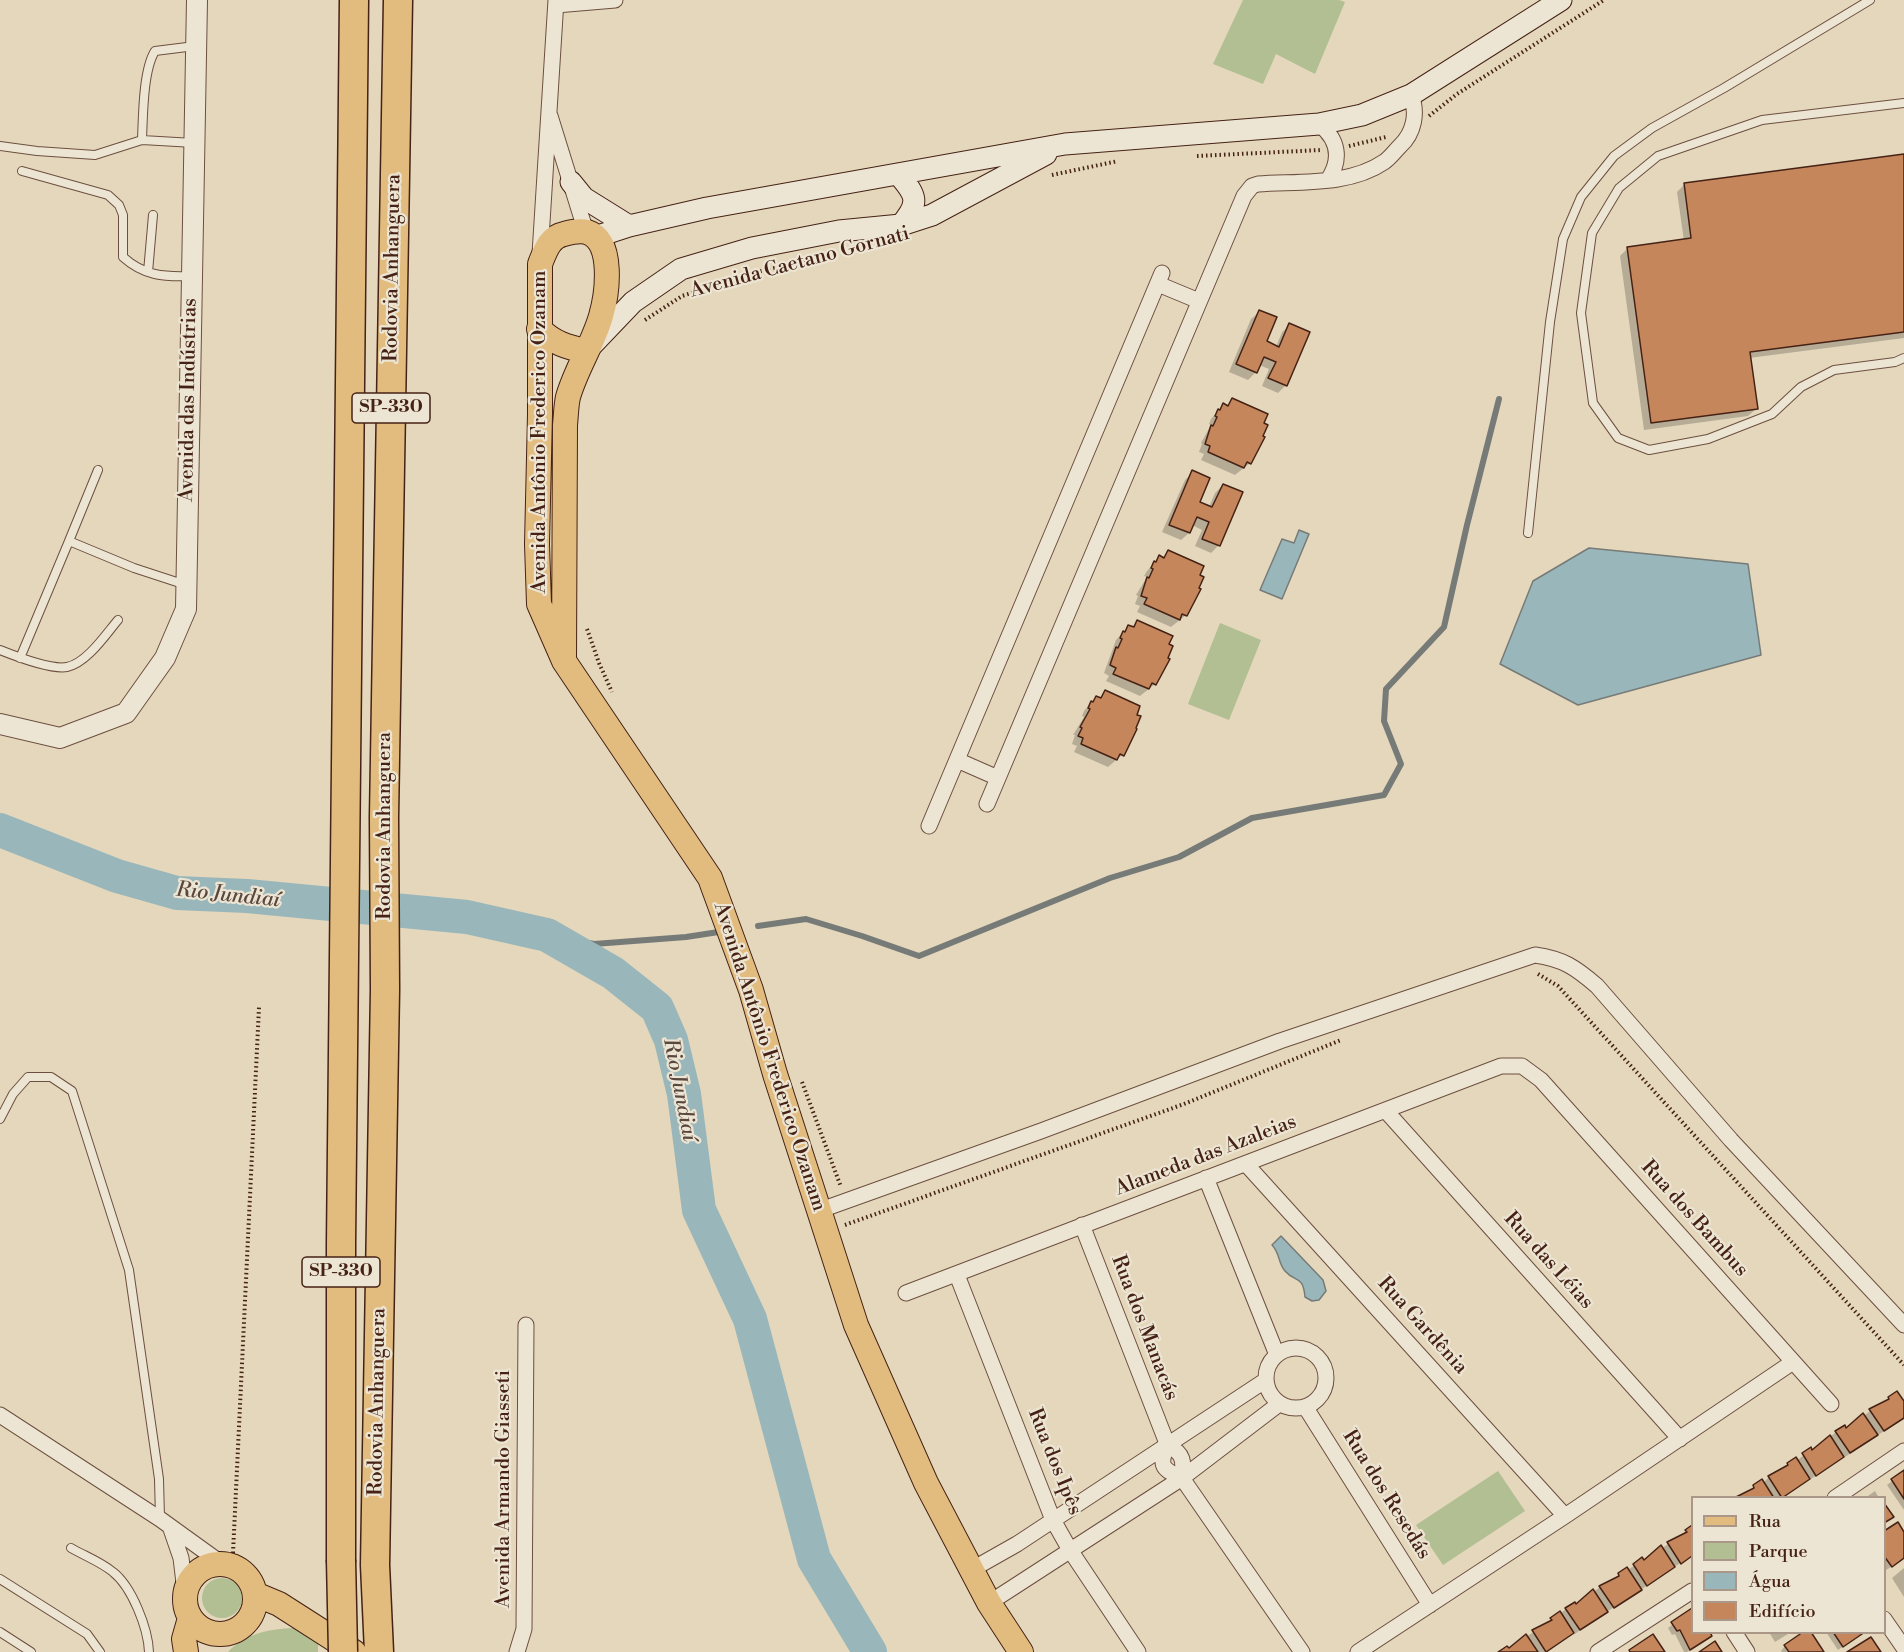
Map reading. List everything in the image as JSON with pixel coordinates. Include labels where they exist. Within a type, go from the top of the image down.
[{"type":"highway","name":"Rodovia Anhanguera","points":[[343,1652],[340,1243],[354,0]]},
{"type":"highway","name":"Rodovia Anhanguera","points":[[379,1652],[375,1565],[385,990],[384,817],[398,0]]},
{"type":"main road","points":[[540,264],[547,246],[559,235],[591,234],[707,208],[1065,144],[1319,124],[1362,115],[1411,95],[1561,0]]},
{"type":"main road","points":[[586,351],[633,302],[681,269],[762,246],[839,231],[901,225],[932,215],[1065,144]]},
{"type":"main road","points":[[898,174],[915,198],[912,212],[901,225]]},
{"type":"main road","points":[[571,182],[584,198],[629,226]]},
{"type":"main road","points":[[564,662],[567,399],[601,316],[607,279],[606,257],[600,242],[591,234]]},
{"type":"main road","name":"Avenida Antônio Frederico Ozanam","points":[[540,264],[537,544],[539,604],[564,662],[710,878],[724,911],[751,990],[775,1074],[856,1325],[926,1483],[989,1603],[1020,1652]]},
{"type":"main road","points":[[539,329],[562,346],[586,351]]},
{"type":"main road","points":[[539,470],[547,479],[563,480],[566,478]]},
{"type":"main road","points":[[246,1623],[255,1605],[255,1594],[247,1577],[226,1565],[209,1565],[198,1571],[190,1580],[185,1591],[186,1609],[190,1618],[199,1627],[211,1632],[218,1643],[246,1623],[277,1620],[303,1621]]},
{"type":"main road","points":[[255,1594],[279,1604],[354,1652]]},
{"type":"main road","points":[[186,1652],[184,1639],[190,1618]]},
{"type":"street","name":"Avenida das Indústrias","points":[[0,724],[60,738],[126,713],[165,658],[186,609],[197,0]]},
{"type":"street","points":[[556,2],[615,0]]},
{"type":"street","name":"Avenida Antônio Frederico Ozanam","points":[[540,264],[556,2]]},
{"type":"street","points":[[987,804],[1198,301],[1247,191],[1258,184],[1328,180],[1358,175],[1384,162],[1406,141],[1411,130],[1415,113],[1411,95]]},
{"type":"street","name":"Avenida Antônio Frederico Ozanam","points":[[548,107],[571,182],[591,234]]},
{"type":"street","points":[[1319,124],[1328,131],[1337,150],[1334,171],[1328,180]]},
{"type":"street","points":[[929,826],[1160,279],[1198,301]]},
{"type":"street","points":[[957,760],[998,778]]},
{"type":"street","points":[[818,1211],[1041,1131],[1280,1041],[1535,956],[1556,958],[1579,971],[1597,986],[1731,1140],[1904,1325]]},
{"type":"street","name":"Alameda das Azaleias","points":[[906,1293],[1501,1066],[1522,1066]]},
{"type":"street","name":"Rua dos Bambus","points":[[1522,1066],[1541,1080],[1831,1404]]},
{"type":"street","name":"Rua das Léias","points":[[1386,1111],[1680,1439]]},
{"type":"street","name":"Rua Gardênia","points":[[1246,1164],[1566,1516]]},
{"type":"street","points":[[1206,1178],[1277,1355]]},
{"type":"street","name":"Rua dos Manacás","points":[[1082,1226],[1168,1446],[1162,1456],[1162,1465],[1168,1472],[1182,1478],[1302,1652]]},
{"type":"street","name":"Rua dos Ipês","points":[[957,1275],[1053,1520],[1070,1550],[1138,1652]]},
{"type":"street","name":"Avenida Armando Giasseti","points":[[517,1652],[524,1629],[526,1325]]},
{"type":"street","points":[[1305,1348],[1321,1359],[1327,1378],[1326,1387],[1315,1403],[1306,1408],[1288,1408],[1279,1404],[1272,1397],[1266,1380],[1267,1371],[1270,1362],[1277,1355],[1285,1350],[1305,1348]]},
{"type":"street","points":[[1358,1652],[1566,1516],[1793,1362]]},
{"type":"street","points":[[971,1570],[1168,1446],[1266,1380]]},
{"type":"street","points":[[989,1603],[1182,1478],[1279,1404]]},
{"type":"street","name":"Rua dos Resedás","points":[[1306,1408],[1430,1605]]},
{"type":"street","points":[[0,1414],[226,1565]]},
{"type":"street","points":[[1836,1496],[1904,1451]]},
{"type":"street","points":[[165,1524],[181,1558],[185,1591]]},
{"type":"street","points":[[1598,1652],[1691,1592]]},
{"type":"street","points":[[1886,1622],[1904,1648]]},
{"type":"street","points":[[1735,1634],[1747,1652]]},
{"type":"lane","points":[[1528,533],[1553,301],[1563,239],[1581,197],[1614,156],[1652,128],[1724,88],[1870,0]]},
{"type":"lane","points":[[142,140],[150,59],[155,51],[196,46]]},
{"type":"lane","points":[[1904,103],[1762,120],[1658,156],[1619,188],[1592,233],[1581,312],[1593,403],[1618,438],[1649,450],[1708,440],[1772,414],[1801,387],[1834,370],[1895,362],[1904,358]]},
{"type":"lane","points":[[0,146],[95,155],[142,140],[194,143]]},
{"type":"lane","points":[[22,171],[108,195],[119,205],[123,215],[123,257],[135,268],[165,277],[191,276]]},
{"type":"lane","points":[[148,272],[153,215]]},
{"type":"lane","points":[[20,658],[98,470]]},
{"type":"lane","points":[[69,541],[134,568],[186,585]]},
{"type":"lane","points":[[0,650],[20,658],[67,667],[79,661],[98,645],[118,620]]},
{"type":"lane","points":[[0,1119],[13,1094],[28,1077],[51,1077],[72,1091],[129,1270],[165,1524]]},
{"type":"lane","points":[[71,1548],[113,1572],[129,1590],[149,1640],[149,1652]]},
{"type":"lane","points":[[0,1579],[87,1634],[100,1652]]},
{"type":"lane","points":[[0,1632],[32,1652]]},
{"type":"path","points":[[1189,156],[1337,150],[1411,130],[1457,94],[1604,0]]},
{"type":"path","points":[[1051,175],[1121,161]]},
{"type":"path","name":"Avenida Caetano Gornati","points":[[643,322],[682,296],[753,273],[837,254]]},
{"type":"path","points":[[585,625],[613,693]]},
{"type":"path","points":[[226,1565],[259,1007]]},
{"type":"path","points":[[801,1080],[854,1222]]},
{"type":"green space","points":[[1243,0],[1339,0],[1345,2],[1315,74],[1276,54],[1263,84],[1213,64]]},
{"type":"green space","points":[[1220,623],[1261,640],[1229,720],[1188,704]]},
{"type":"green space","points":[[1498,1471],[1525,1511],[1443,1565],[1416,1525]]},
{"type":"green space","points":[[222,1578],[236,1584],[242,1598],[236,1612],[222,1618],[208,1612],[202,1598],[208,1584]]},
{"type":"green space","points":[[294,1628],[318,1636],[318,1652],[228,1652],[250,1636]]},
{"type":"water","points":[[1299,530],[1309,534],[1282,599],[1260,590],[1282,539],[1294,543]]},
{"type":"water","points":[[1589,548],[1748,564],[1761,655],[1578,705],[1500,664],[1533,581]]},
{"type":"water","points":[[1281,1236],[1323,1280],[1326,1291],[1319,1300],[1312,1301],[1305,1297],[1300,1282],[1283,1268],[1272,1245]]},
{"type":"building","points":[[1904,154],[1904,332],[1750,352],[1758,409],[1651,423],[1627,247],[1691,238],[1684,183]]},
{"type":"building","points":[[1259,310],[1277,317],[1267,341],[1279,347],[1289,323],[1310,332],[1287,386],[1268,378],[1276,362],[1264,357],[1257,373],[1236,364]]},
{"type":"building","points":[[1232,398],[1268,414],[1264,423],[1268,425],[1263,436],[1265,437],[1251,464],[1247,462],[1244,468],[1208,452],[1210,446],[1205,444],[1211,425],[1213,426],[1217,417],[1215,416],[1218,409],[1220,410],[1223,403],[1228,406]]},
{"type":"building","points":[[1192,470],[1210,478],[1200,502],[1212,507],[1223,484],[1243,492],[1220,546],[1202,539],[1209,522],[1197,517],[1190,533],[1169,525]]},
{"type":"building","points":[[1168,550],[1204,566],[1200,575],[1204,577],[1199,588],[1201,589],[1187,616],[1182,614],[1180,620],[1144,604],[1147,598],[1141,596],[1147,577],[1149,578],[1153,569],[1151,568],[1154,561],[1156,562],[1159,555],[1164,558]]},
{"type":"building","points":[[1137,620],[1173,636],[1169,644],[1173,646],[1168,658],[1170,659],[1156,685],[1152,683],[1149,689],[1113,674],[1116,668],[1110,665],[1116,647],[1118,648],[1122,639],[1120,638],[1123,631],[1125,632],[1128,625],[1134,627]]},
{"type":"building","points":[[1105,690],[1140,706],[1137,715],[1141,716],[1137,729],[1124,756],[1120,754],[1117,760],[1081,744],[1083,738],[1078,736],[1082,728],[1080,727],[1090,709],[1088,708],[1091,701],[1093,702],[1096,696],[1101,698]]},
{"type":"building","points":[[1897,1391],[1904,1401],[1904,1418],[1884,1431],[1869,1409],[1889,1399],[1888,1397]]},
{"type":"building","points":[[1863,1413],[1878,1435],[1850,1453],[1835,1431],[1845,1425],[1846,1428]]},
{"type":"building","points":[[1830,1435],[1844,1457],[1816,1476],[1802,1453],[1811,1447],[1812,1450]]},
{"type":"building","points":[[1796,1457],[1810,1479],[1785,1496],[1781,1496],[1768,1476],[1788,1465],[1787,1463]]},
{"type":"building","points":[[1904,1470],[1904,1499],[1891,1479]]},
{"type":"building","points":[[1762,1479],[1773,1496],[1738,1496],[1754,1488],[1753,1485]]},
{"type":"building","points":[[1886,1506],[1894,1517],[1886,1522]]},
{"type":"building","points":[[1898,1522],[1904,1532],[1904,1558],[1892,1567],[1886,1559],[1886,1530]]},
{"type":"building","points":[[1691,1526],[1691,1557],[1681,1564],[1667,1542],[1687,1532],[1685,1530]]},
{"type":"building","points":[[1661,1545],[1675,1567],[1647,1586],[1633,1564],[1642,1557],[1644,1560]]},
{"type":"building","points":[[1627,1567],[1642,1590],[1614,1608],[1599,1586],[1619,1576],[1618,1573]]},
{"type":"building","points":[[1593,1589],[1608,1612],[1580,1630],[1565,1608],[1575,1602],[1576,1604]]},
{"type":"building","points":[[1691,1609],[1691,1634],[1711,1634],[1712,1636],[1690,1650],[1680,1630],[1677,1631],[1671,1622]]},
{"type":"building","points":[[1560,1611],[1574,1633],[1546,1652],[1532,1630],[1552,1620],[1550,1618]]},
{"type":"building","points":[[1526,1634],[1538,1652],[1498,1652],[1507,1646],[1509,1648]]},
{"type":"building","points":[[1653,1634],[1665,1652],[1630,1652],[1629,1650]]},
{"type":"building","points":[[1800,1634],[1812,1634],[1824,1652],[1789,1652],[1784,1645]]},
{"type":"building","points":[[1834,1634],[1862,1634],[1843,1647]]},
{"type":"building","points":[[1871,1637],[1881,1652],[1847,1652]]},
{"type":"building","points":[[1715,1641],[1722,1652],[1699,1652]]},
{"type":"waterway","points":[[758,926],[806,919],[919,956],[1110,878],[1179,857],[1252,818],[1384,795],[1401,764],[1384,721],[1386,689],[1444,627],[1499,399]]},
{"type":"waterway","name":"Rio Jundiaí","points":[[0,830],[117,876],[177,893],[247,896],[467,917],[547,935],[613,973],[657,1008],[671,1040],[684,1094],[699,1210],[750,1319],[814,1559],[870,1652]]},
{"type":"waterway","points":[[547,935],[594,944],[686,937],[725,931]]}]
